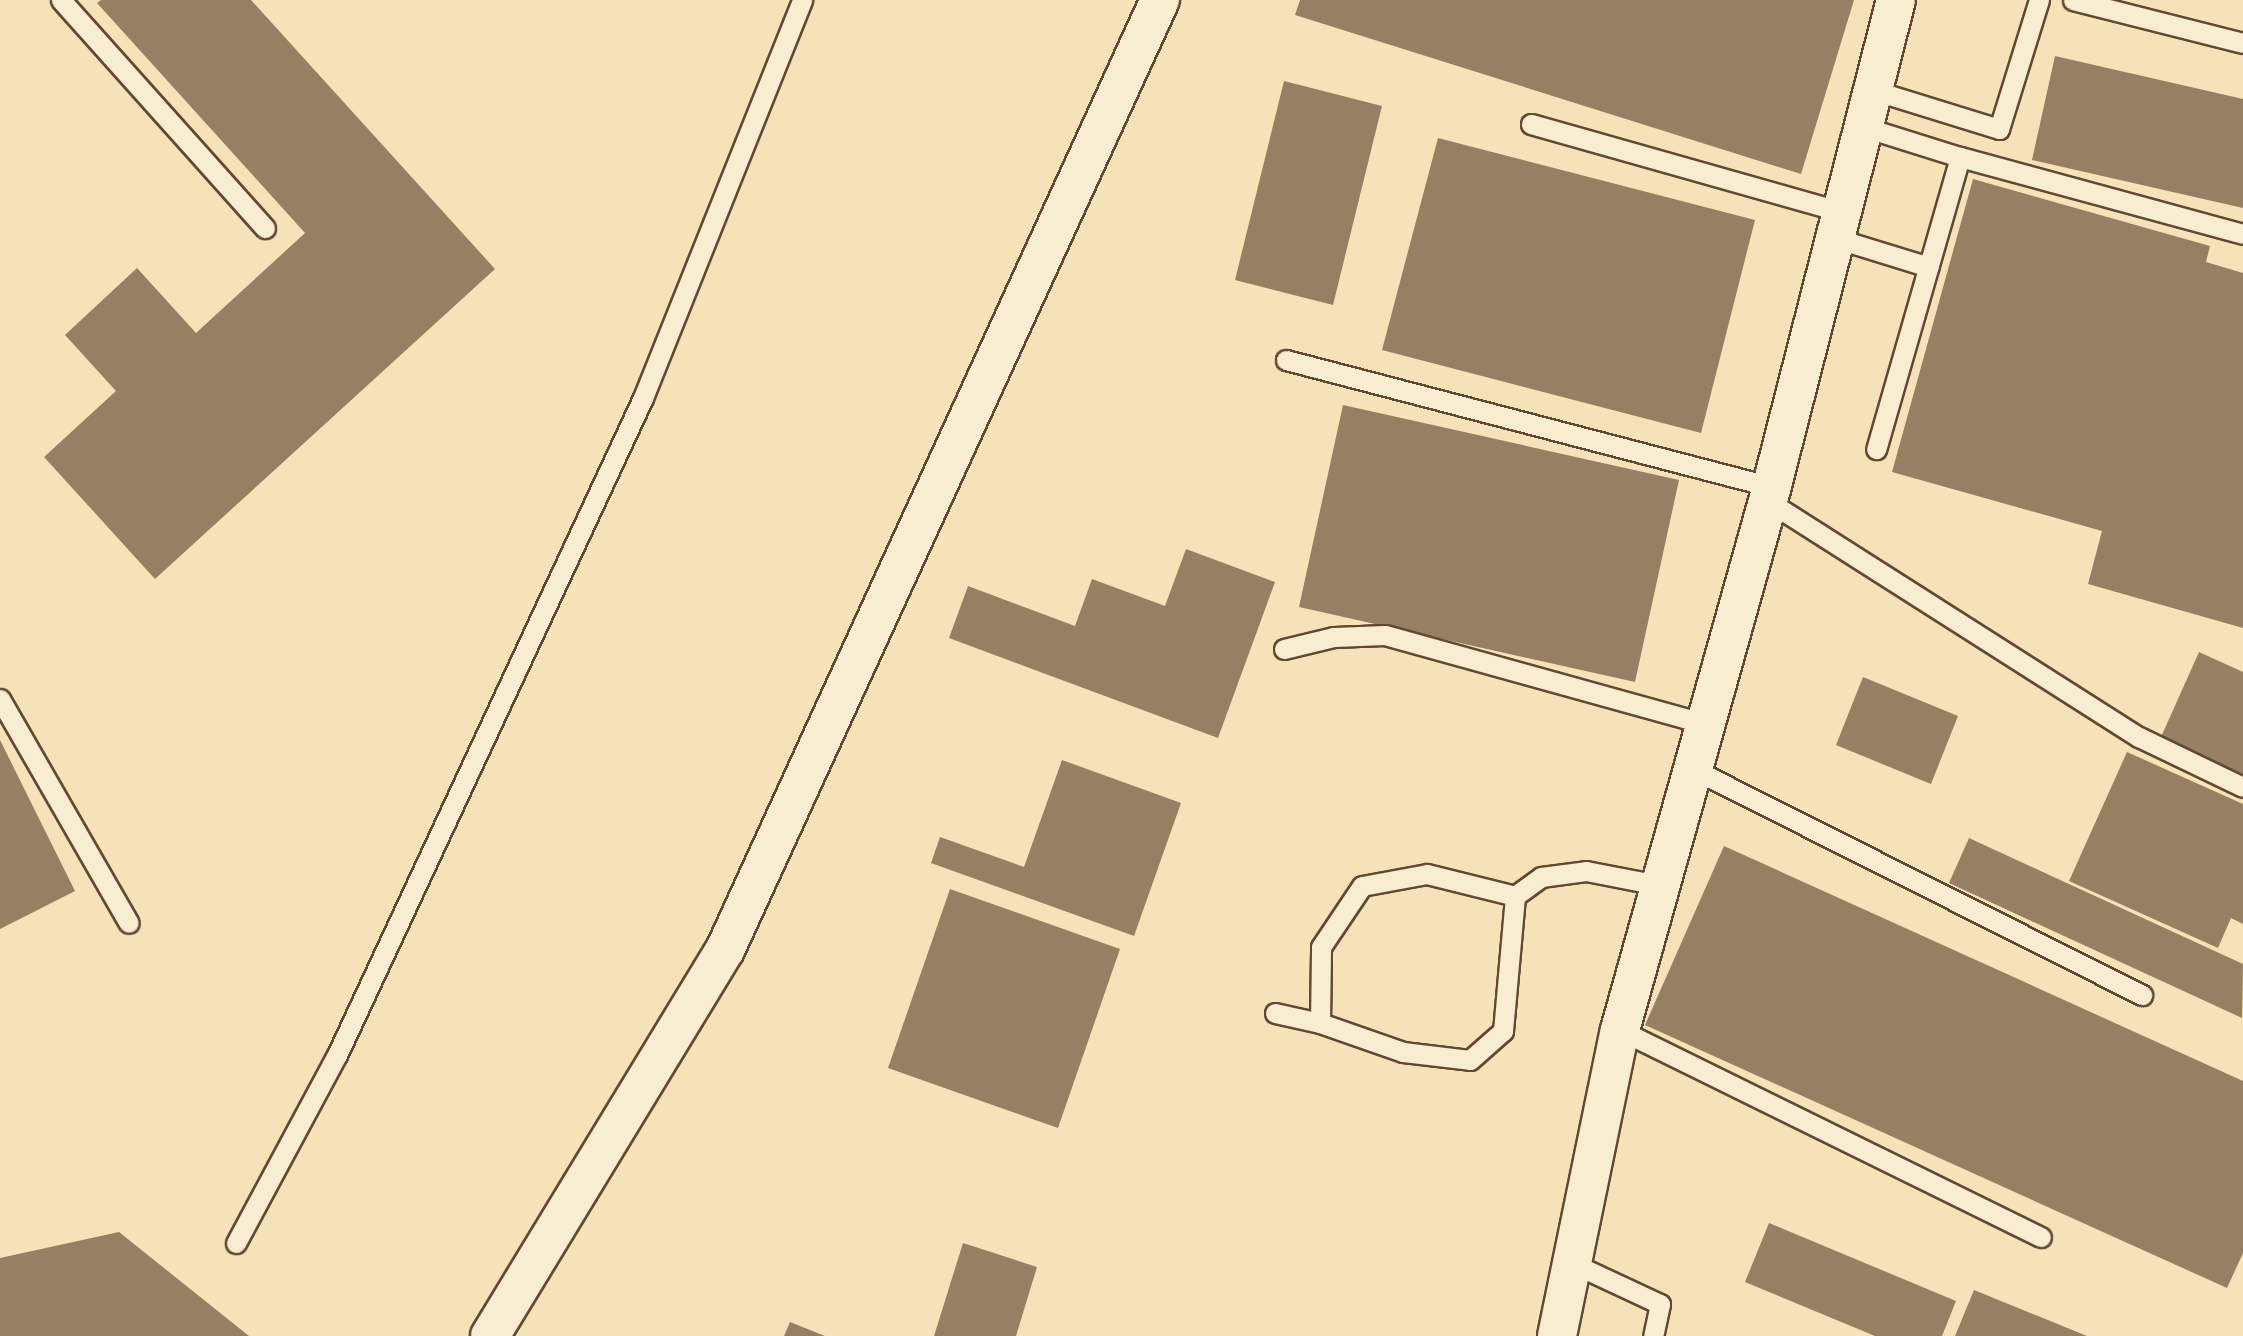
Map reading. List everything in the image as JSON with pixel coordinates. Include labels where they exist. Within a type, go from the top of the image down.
[{"type":"street","points":[[490,1336],[725,950],[1160,0]]},
{"type":"street","points":[[1557,1336],[1620,1030],[1658,885],[1770,494],[1896,0]]},
{"type":"lane","points":[[61,0],[265,228]]},
{"type":"lane","points":[[236,1243],[337,1055],[643,398],[802,0]]},
{"type":"lane","points":[[1873,90],[1999,129],[2039,0]]},
{"type":"lane","points":[[2073,0],[2243,43]]},
{"type":"lane","points":[[1531,124],[1838,225],[1929,267]]},
{"type":"lane","points":[[1864,127],[1960,158],[2243,234]]},
{"type":"lane","points":[[1876,449],[1960,158]]},
{"type":"lane","points":[[1286,360],[1770,494],[2139,737],[2243,788]]},
{"type":"lane","points":[[1284,649],[1334,637],[1385,635],[1705,724]]},
{"type":"lane","points":[[0,699],[129,923]]},
{"type":"lane","points":[[1693,769],[2142,995]]},
{"type":"lane","points":[[1275,1013],[1320,1023],[1403,1052],[1469,1060],[1503,1031],[1515,896],[1541,877],[1586,871],[1658,885]]},
{"type":"lane","points":[[1320,1023],[1321,947],[1362,886],[1427,874],[1515,896]]},
{"type":"lane","points":[[1620,1030],[2041,1237]]},
{"type":"lane","points":[[1572,1263],[1660,1304],[1653,1336]]},
{"type":"building","points":[[101,0],[251,0],[495,269],[155,579],[44,457],[116,391],[65,335],[137,268],[196,333],[305,233],[97,3]]},
{"type":"building","points":[[1300,0],[1854,0],[1801,174],[1295,15]]},
{"type":"building","points":[[2055,56],[2243,99],[2243,208],[2032,160]]},
{"type":"building","points":[[1284,81],[1382,106],[1333,305],[1235,280]]},
{"type":"building","points":[[1438,138],[1755,220],[1701,433],[1382,350]]},
{"type":"building","points":[[1973,179],[2210,246],[2206,262],[2243,273],[2243,628],[2088,584],[2102,531],[1892,472]]},
{"type":"building","points":[[1343,405],[1679,480],[1635,682],[1299,607]]},
{"type":"building","points":[[1186,549],[1275,582],[1218,738],[949,638],[968,586],[1075,626],[1092,579],[1165,606]]},
{"type":"building","points":[[2199,652],[2243,672],[2243,774],[2161,737]]},
{"type":"building","points":[[1863,677],[1958,716],[1931,784],[1836,745]]},
{"type":"building","points":[[0,740],[75,891],[0,929]]},
{"type":"building","points":[[2127,752],[2243,804],[2243,924],[2231,918],[2218,948],[2069,881]]},
{"type":"building","points":[[1062,760],[1181,803],[1134,936],[931,863],[940,837],[1024,867]]},
{"type":"building","points":[[1969,838],[2243,964],[2242,1018],[1949,883]]},
{"type":"building","points":[[1724,846],[2243,1081],[2243,1253],[2227,1288],[1645,1025]]},
{"type":"building","points":[[950,889],[1120,949],[1058,1128],[888,1068]]},
{"type":"building","points":[[1769,1223],[1956,1301],[1942,1336],[1875,1336],[1745,1282]]},
{"type":"building","points":[[119,1232],[249,1336],[0,1336],[0,1258]]},
{"type":"building","points":[[963,1243],[1037,1267],[1016,1336],[934,1336]]},
{"type":"building","points":[[1974,1290],[2087,1336],[1955,1336]]},
{"type":"building","points":[[790,1322],[825,1336],[784,1336]]}]
